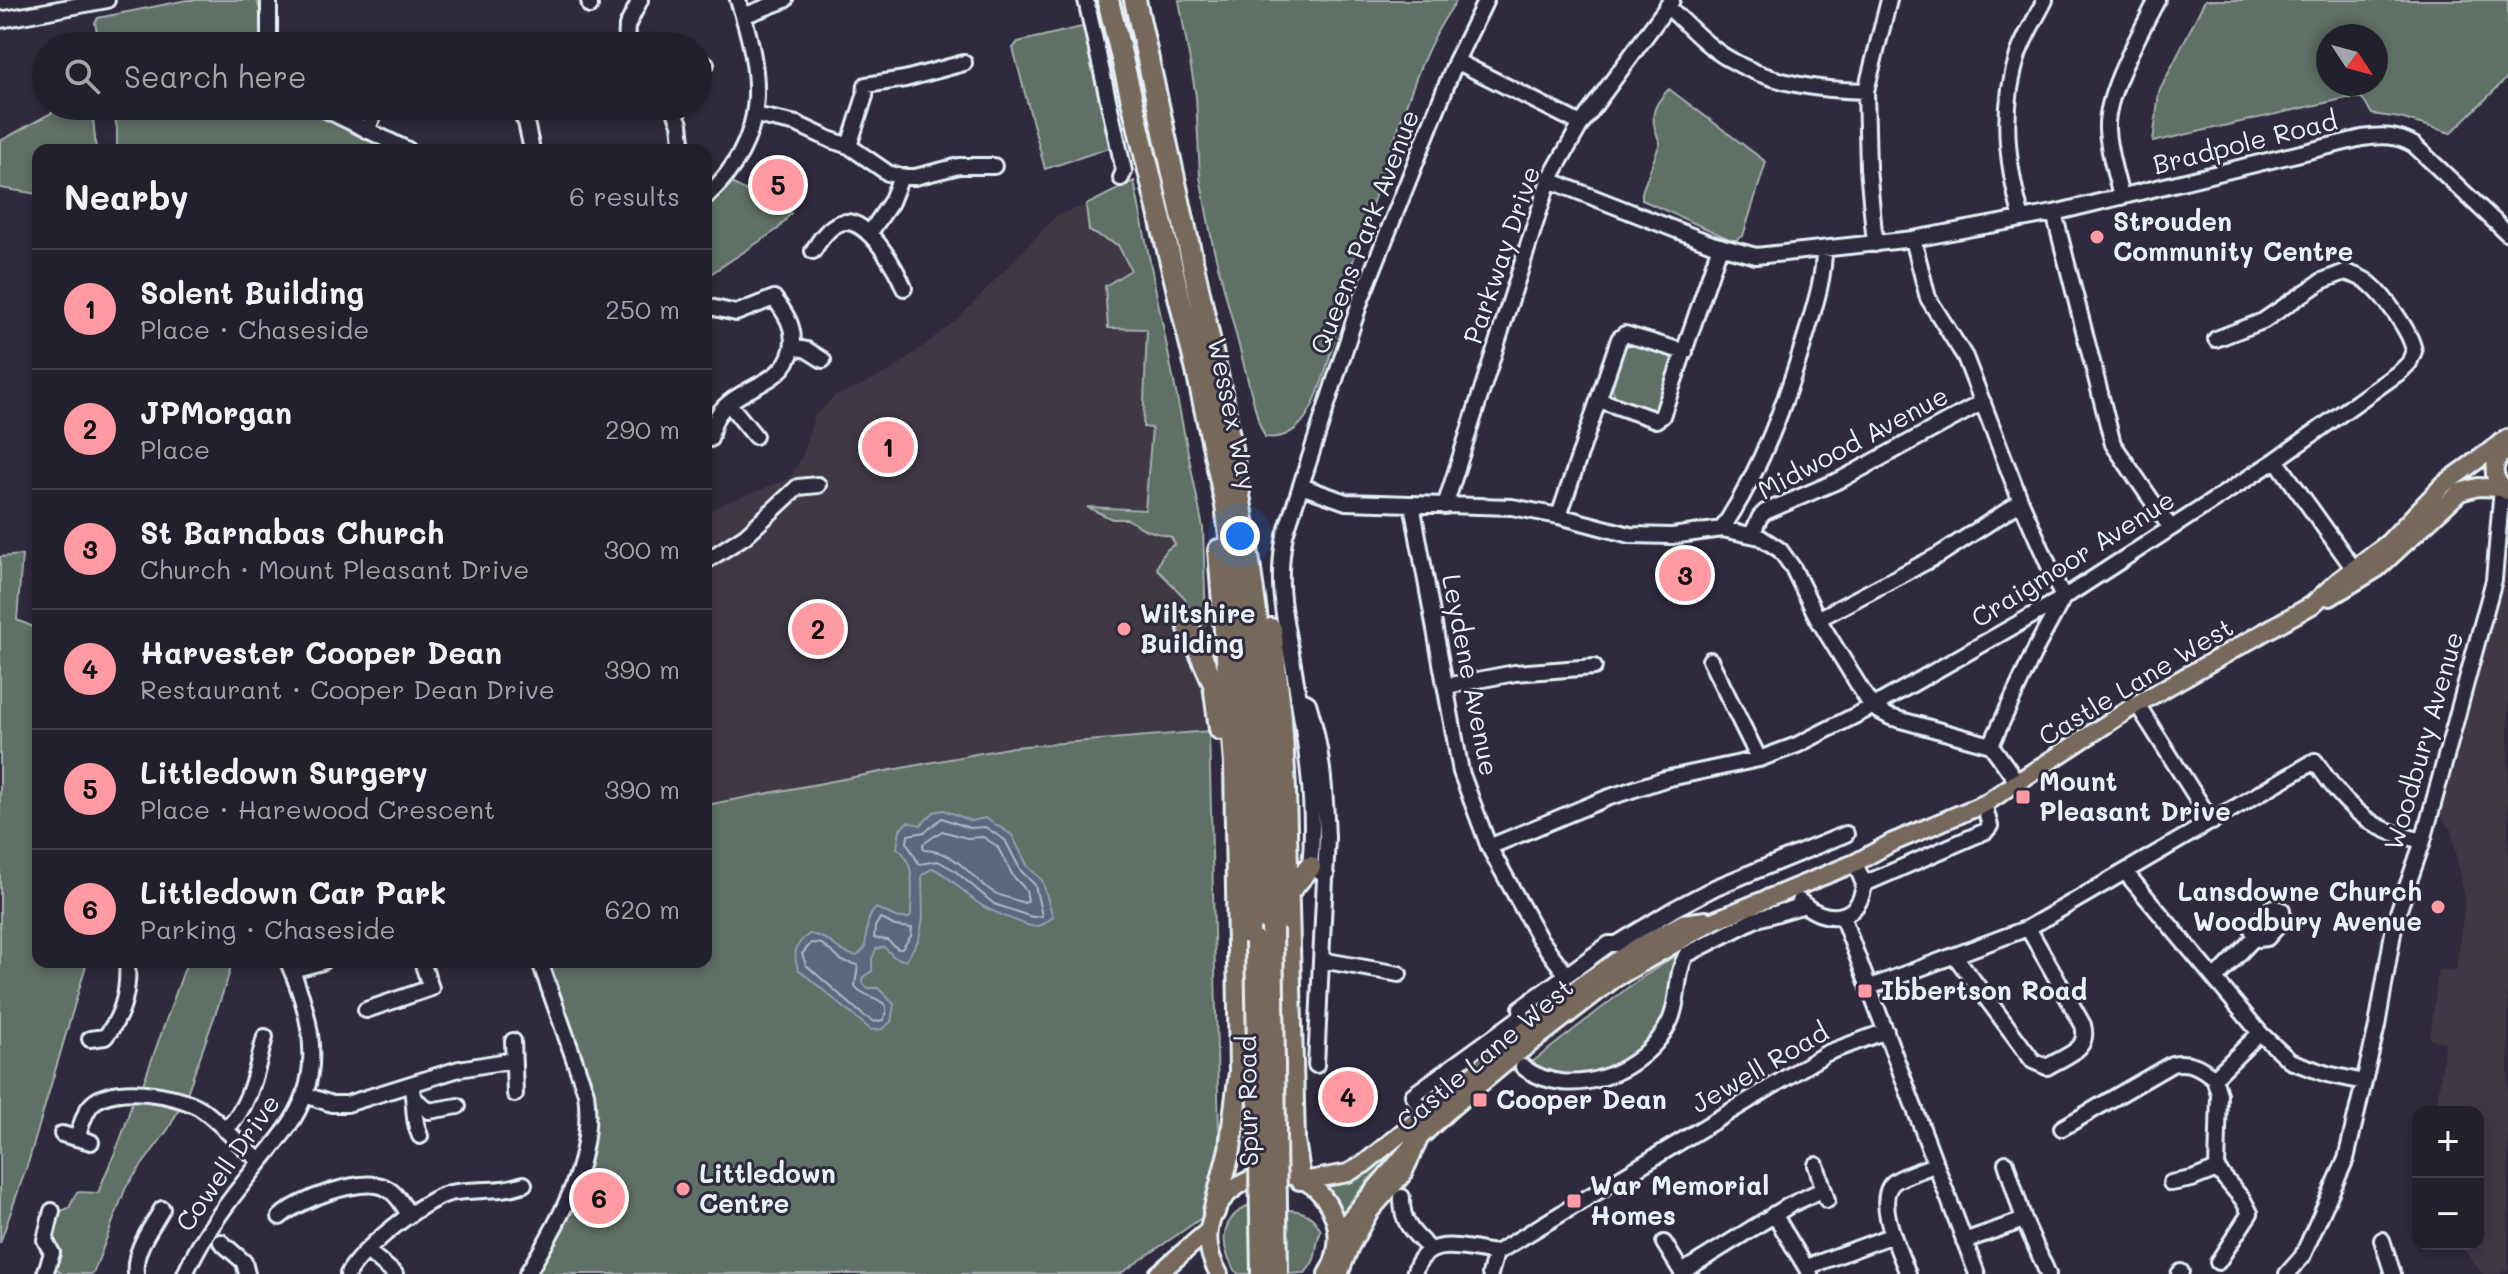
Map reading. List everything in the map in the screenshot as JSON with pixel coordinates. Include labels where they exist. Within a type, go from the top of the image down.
[{"type":"highway","name":"Wessex Way","points":[[1108,0],[1226,505],[1243,637],[1252,749],[1247,941]]},
{"type":"highway","name":"Wessex Way","points":[[1135,0],[1223,402],[1242,513],[1261,657],[1272,928]]},
{"type":"highway","points":[[1223,402],[1250,503],[1271,629],[1281,717],[1294,1140],[1302,1180]]},
{"type":"highway","points":[[1189,628],[1214,684],[1247,941],[1240,1072],[1230,1149],[1212,1221]]},
{"type":"highway","points":[[1288,892],[1318,871]]},
{"type":"highway","name":"Spur Road","points":[[1272,928],[1277,1274]]},
{"type":"highway","name":"Spur Road","points":[[1247,941],[1262,1274]]},
{"type":"highway","points":[[1331,1273],[1368,1210],[1401,1173],[1416,1141]]},
{"type":"main road","name":"Castle Lane West","points":[[2315,603],[2388,543],[2443,485],[2508,438]]},
{"type":"main road","name":"Castle Lane West","points":[[2476,459],[2504,452]]},
{"type":"main road","points":[[2504,452],[2494,468],[2497,483],[2505,490]]},
{"type":"main road","name":"Castle Lane West","points":[[1338,1233],[1416,1141],[1510,1059],[1614,979],[1715,920],[1855,863],[1891,843],[1984,804],[2137,704],[2315,603],[2335,596],[2378,568],[2460,492],[2478,487],[2505,490]]},
{"type":"main road","name":"Castle Lane West","points":[[1158,1274],[1212,1221],[1225,1195],[1241,1182],[1276,1173],[1302,1180],[1348,1173],[1364,1164],[1423,1114],[1525,1022],[1621,949],[1683,923],[1715,920]]},
{"type":"main road","points":[[1525,1022],[1538,1029],[1591,987],[1614,979]]},
{"type":"main road","points":[[1302,1180],[1323,1197],[1335,1220],[1337,1252],[1331,1273]]},
{"type":"main road","points":[[1212,1221],[1209,1247],[1219,1274]]},
{"type":"street","points":[[0,20],[107,0]]},
{"type":"street","points":[[712,191],[733,168],[755,115],[757,73],[738,0]]},
{"type":"street","points":[[743,16],[785,0]]},
{"type":"street","points":[[1086,0],[1124,171],[1121,178]]},
{"type":"street","name":"Queens Park Avenue","points":[[1316,1065],[1321,960],[1318,871],[1298,698],[1280,592],[1285,535],[1360,302],[1456,61],[1486,0]]},
{"type":"street","points":[[1875,244],[1868,168],[1866,91],[1889,0]]},
{"type":"street","points":[[2022,219],[2010,176],[2005,125],[2018,54],[2045,0]]},
{"type":"street","points":[[2121,197],[2106,127],[2110,105],[2157,0]]},
{"type":"street","points":[[627,32],[634,2]]},
{"type":"street","points":[[267,3],[270,32]]},
{"type":"street","points":[[1669,3],[1726,58],[1764,77],[1821,90],[1866,91]]},
{"type":"street","name":"Parkway Drive","points":[[1445,506],[1549,180],[1581,124],[1669,3]]},
{"type":"street","points":[[1456,61],[1581,124]]},
{"type":"street","points":[[849,146],[865,96],[865,80],[905,79],[964,63]]},
{"type":"street","points":[[755,115],[797,124],[849,146],[888,173],[901,177],[915,177],[959,166],[994,166]]},
{"type":"street","points":[[345,120],[395,144]]},
{"type":"street","points":[[367,131],[371,120]]},
{"type":"street","points":[[525,120],[531,144]]},
{"type":"street","points":[[678,120],[682,144]]},
{"type":"street","name":"Bradpole Road","points":[[1549,180],[1720,246],[1756,256],[1913,239],[2054,213],[2362,138],[2391,136],[2414,145],[2508,234]]},
{"type":"street","points":[[869,234],[891,202],[901,177]]},
{"type":"street","points":[[2054,213],[2113,444],[2170,527]]},
{"type":"street","points":[[813,251],[830,228],[841,222],[849,222],[869,234],[896,268],[904,288]]},
{"type":"street","points":[[1913,239],[1928,298],[1959,345],[2063,598],[1991,745]]},
{"type":"street","points":[[1599,400],[1658,419],[1665,412],[1720,246]]},
{"type":"street","points":[[1722,529],[1745,495],[1795,373],[1819,291],[1824,249]]},
{"type":"street","name":"Craigmoor Avenue","points":[[1489,847],[1665,779],[1759,759],[1797,745],[1872,707],[2063,598],[2276,460],[2401,371],[2414,355],[2412,341],[2380,294],[2367,281],[2345,272],[2322,281],[2263,321],[2216,339]]},
{"type":"street","points":[[712,307],[736,313],[779,294],[791,323],[793,347],[786,364],[774,376],[719,412],[712,433]]},
{"type":"street","points":[[1559,516],[1619,339],[1625,334],[1685,352]]},
{"type":"street","points":[[793,347],[807,350],[823,360]]},
{"type":"street","name":"Midwood Avenue","points":[[1752,534],[1765,512],[1842,479],[1983,402]]},
{"type":"street","points":[[729,404],[755,436]]},
{"type":"street","points":[[2276,460],[2354,569]]},
{"type":"street","points":[[712,557],[745,536],[798,487],[818,485]]},
{"type":"street","points":[[1301,486],[1346,502],[1512,507],[1630,535],[1672,536],[1722,529],[1752,534],[1780,550],[1793,568],[1818,619],[1872,707],[1890,717],[1991,745],[2018,783]]},
{"type":"street","name":"Woodbury Avenue","points":[[2294,1271],[2346,1159],[2377,1026],[2395,921],[2423,841],[2494,580],[2505,490]]},
{"type":"street","points":[[1818,619],[1939,555],[2021,502]]},
{"type":"street","name":"Leydene Avenue","points":[[1412,504],[1461,772],[1489,847],[1539,938],[1566,974]]},
{"type":"street","points":[[1710,660],[1759,759]]},
{"type":"street","points":[[1446,686],[1515,673],[1594,667]]},
{"type":"street","points":[[2137,704],[2212,822]]},
{"type":"street","points":[[1870,987],[2028,928],[2315,761],[2335,790],[2361,815],[2386,830],[2423,841]]},
{"type":"street","points":[[1864,884],[1986,831],[1991,821],[1984,804]]},
{"type":"street","name":"Castle Lane West","points":[[1423,1114],[1413,1095],[1525,1022],[1521,1008],[1609,944],[1621,949],[1674,909],[1716,887],[1846,834]]},
{"type":"street","points":[[1790,890],[1819,914],[1842,916],[1854,908],[1863,892],[1864,884],[1855,863]]},
{"type":"street","points":[[2126,873],[2260,1033],[2290,1061],[2327,1074],[2364,1082]]},
{"type":"street","points":[[1523,1067],[1534,1076],[1553,1082],[1569,1082],[1603,1079],[1631,1063],[1656,1044],[1670,1021],[1676,1005],[1680,965],[1686,955],[1754,920],[1805,905]]},
{"type":"street","points":[[1842,916],[1977,1274]]},
{"type":"street","points":[[1955,956],[2033,1061],[2047,1067],[2083,1046],[2086,1037],[2083,1025],[2028,928]]},
{"type":"street","points":[[1683,937],[1686,955]]},
{"type":"street","points":[[2215,979],[2255,937]]},
{"type":"street","points":[[1321,960],[1399,974]]},
{"type":"street","points":[[100,1043],[122,1009],[126,968]]},
{"type":"street","name":"Cowell Drive","points":[[185,1274],[196,1249],[281,1137],[305,1095],[311,1061],[310,1031],[291,968]]},
{"type":"street","points":[[366,1010],[431,988],[424,968]]},
{"type":"street","points":[[527,1274],[574,1185],[584,1156],[589,1116],[586,1093],[542,968]]},
{"type":"street","name":"Jewell Road","points":[[1496,1253],[1827,1053],[1886,1031]]},
{"type":"street","points":[[2214,1078],[2260,1033]]},
{"type":"street","points":[[225,1130],[240,1115],[251,1091],[253,1058],[265,1037]]},
{"type":"street","points":[[513,1041],[515,1094]]},
{"type":"street","points":[[305,1095],[342,1105],[413,1092],[459,1069],[513,1060]]},
{"type":"street","points":[[2062,1128],[2172,1064],[2187,1062],[2214,1078],[2219,1094],[2217,1169],[2250,1213],[2218,1262]]},
{"type":"street","points":[[62,1134],[84,1140],[87,1112],[97,1100],[144,1092],[159,1093],[186,1101],[203,1111],[261,1161]]},
{"type":"street","points":[[413,1092],[429,1111],[458,1106]]},
{"type":"street","points":[[413,1092],[413,1117],[420,1136]]},
{"type":"street","points":[[2006,1163],[2024,1220],[2048,1274]]},
{"type":"street","points":[[1908,1274],[1885,1208],[1886,1193],[1894,1183],[1936,1164]]},
{"type":"street","points":[[1664,1243],[1682,1273],[1774,1214],[1825,1195],[1816,1165]]},
{"type":"street","points":[[2171,1183],[2217,1169]]},
{"type":"street","points":[[348,1274],[367,1251],[409,1215],[433,1200],[452,1193],[507,1190],[524,1184]]},
{"type":"street","points":[[280,1217],[289,1208],[332,1190],[374,1185],[391,1191],[409,1215]]},
{"type":"street","points":[[1402,1197],[1401,1210],[1408,1226],[1429,1248]]},
{"type":"street","points":[[45,1274],[52,1253],[45,1240],[52,1211]]},
{"type":"street","points":[[1774,1214],[1808,1271],[1893,1235]]},
{"type":"street","points":[[136,1274],[135,1262],[154,1215]]},
{"type":"street","points":[[1964,1241],[2024,1220]]},
{"type":"street","points":[[2382,1240],[2393,1274]]},
{"type":"street","points":[[221,1242],[244,1262],[247,1274]]},
{"type":"street","points":[[1414,1274],[1418,1259],[1429,1248],[1440,1247],[1496,1253],[1490,1274]]},
{"type":"street","points":[[367,1251],[395,1274]]},
{"type":"shaded area","points":[[1134,181],[1203,528],[1209,731],[1013,747],[712,804],[712,509],[790,478],[803,454],[814,417],[836,395],[895,368],[960,317],[1057,215],[1086,205]]},
{"type":"shaded area","points":[[2499,511],[2508,511],[2508,1268],[2500,1274],[2483,1274],[2464,1250],[2484,1250],[2484,1106],[2437,1106],[2445,1042],[2430,1039],[2438,969],[2456,971],[2465,900],[2452,831],[2432,807],[2494,580]]},
{"type":"green space","points":[[187,0],[257,0],[263,32],[97,32],[95,23],[98,18]]},
{"type":"green space","points":[[1179,0],[1457,0],[1424,58],[1408,99],[1354,258],[1318,393],[1302,422],[1290,433],[1281,436],[1265,437],[1259,423],[1213,246],[1200,177],[1196,96]]},
{"type":"green space","points":[[2205,0],[2508,0],[2508,77],[2451,133],[2400,118],[2372,114],[2362,98],[2347,98],[2153,142],[2159,92]]},
{"type":"green space","points":[[1086,26],[1115,146],[1045,169],[1013,48],[1018,42]]},
{"type":"green space","points":[[1669,89],[1766,162],[1743,236],[1734,241],[1642,200],[1642,192],[1660,143],[1653,120],[1655,108]]},
{"type":"green space","points":[[38,120],[93,120],[95,144],[32,144],[32,193],[0,188],[0,141]]},
{"type":"green space","points":[[115,120],[334,120],[377,144],[117,144]]},
{"type":"green space","points":[[1134,181],[1203,528],[1206,624],[1197,623],[1189,613],[1185,598],[1157,569],[1163,555],[1175,544],[1171,537],[1146,530],[1127,519],[1112,519],[1087,507],[1145,510],[1152,428],[1143,427],[1147,329],[1108,328],[1105,286],[1131,270],[1118,245],[1089,231],[1086,205]]},
{"type":"green space","points":[[731,183],[791,213],[778,229],[712,273],[712,200]]},
{"type":"green space","points":[[1637,343],[1669,356],[1673,361],[1661,405],[1654,409],[1619,399],[1612,387],[1623,347]]},
{"type":"green space","points":[[22,555],[17,620],[32,626],[32,968],[85,968],[29,1160],[0,1243],[0,557]]},
{"type":"green space","name":"Littledown Centre","points":[[1209,731],[1219,1132],[1217,1183],[1200,1219],[1120,1274],[527,1274],[566,1210],[589,1156],[592,1116],[547,968],[712,968],[712,804],[1013,747]]},
{"type":"green space","points":[[1680,952],[1665,1018],[1647,1044],[1604,1072],[1565,1078],[1527,1066],[1630,986]]},
{"type":"green space","points":[[185,968],[230,968],[186,1096],[142,1087]]},
{"type":"green space","points":[[156,1098],[180,1107],[169,1128],[126,1187],[93,1274],[62,1274],[52,1265],[49,1240],[58,1212],[69,1208],[77,1192],[98,1193],[122,1135],[132,1100]]},
{"type":"green space","points":[[1411,1133],[1414,1137],[1369,1179],[1340,1215],[1317,1182]]},
{"type":"green space","points":[[1249,1205],[1251,1274],[1238,1274],[1227,1255],[1225,1236],[1232,1219]]},
{"type":"green space","points":[[1287,1210],[1308,1215],[1321,1231],[1315,1256],[1305,1273],[1288,1274]]},
{"type":"water","points":[[944,810],[971,821],[985,818],[1012,835],[1028,867],[1042,880],[1053,917],[1037,926],[1011,919],[982,906],[933,868],[922,875],[923,918],[919,939],[906,961],[894,957],[884,947],[876,949],[872,971],[863,977],[867,988],[878,988],[894,1004],[891,1022],[882,1029],[871,1030],[798,969],[796,950],[809,934],[824,938],[844,952],[857,956],[865,948],[868,922],[876,908],[898,918],[909,918],[912,878],[908,861],[897,848],[900,830],[907,822],[921,825],[934,812]]},
{"type":"place","name":"Littledown Surgery","points":[[778,185]]},
{"type":"place","name":"Strouden Community Centre","points":[[2097,237]]},
{"type":"place","name":"Solent Building","points":[[888,447]]},
{"type":"place","name":"St Barnabas Church","points":[[1685,575]]},
{"type":"place","name":"JPMorgan","points":[[818,629]]},
{"type":"place","name":"Wiltshire Building","points":[[1124,629]]},
{"type":"place","name":"Mount Pleasant Drive","points":[[2023,797]]},
{"type":"place","name":"Lansdowne Church Woodbury Avenue","points":[[2438,907]]},
{"type":"place","name":"Ibbertson Road","points":[[1865,991]]},
{"type":"place","name":"Harvester Cooper Dean","points":[[1348,1097]]},
{"type":"place","name":"Cooper Dean","points":[[1480,1100]]},
{"type":"place","name":"Littledown Centre","points":[[683,1189]]},
{"type":"place","name":"Littledown Car Park","points":[[599,1198]]},
{"type":"place","name":"War Memorial Homes","points":[[1574,1201]]}]
